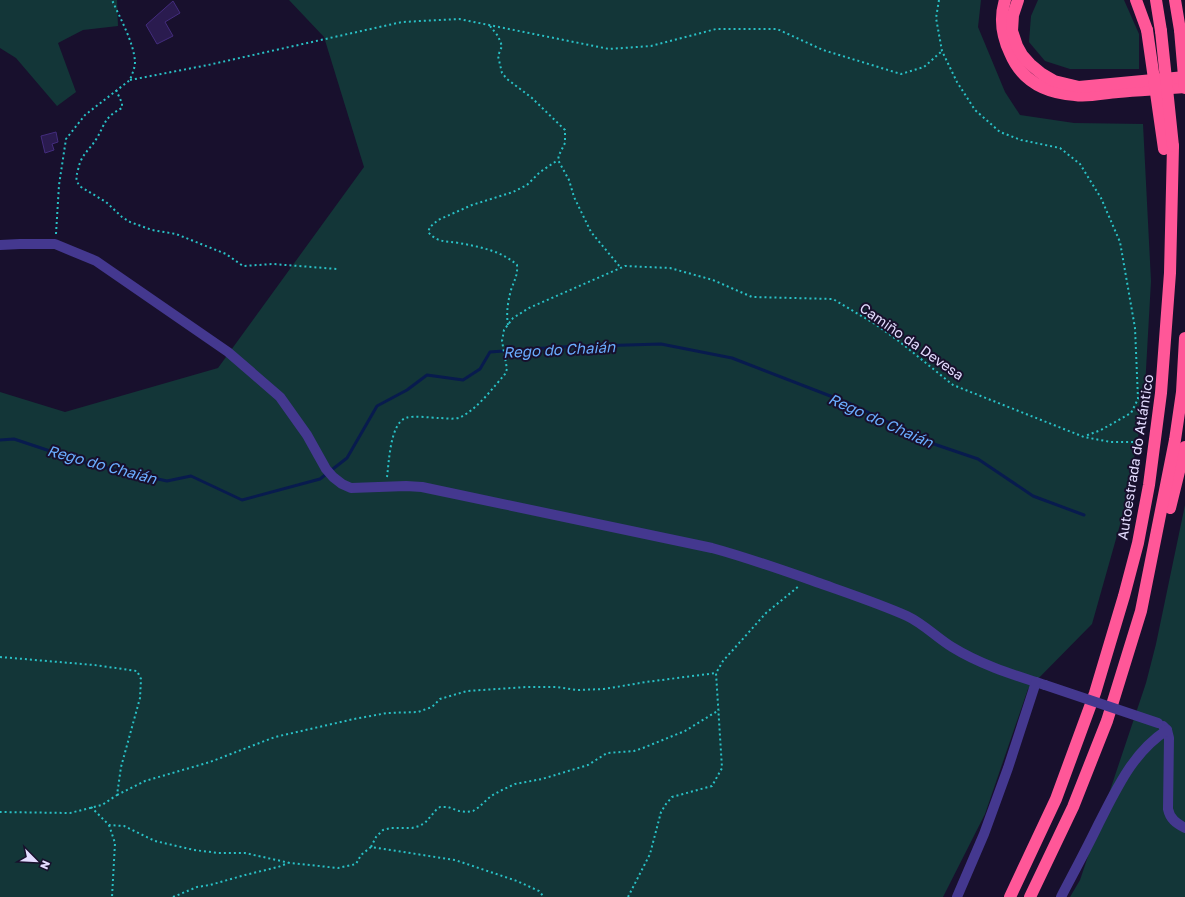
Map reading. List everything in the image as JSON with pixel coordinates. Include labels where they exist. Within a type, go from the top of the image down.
[{"type":"highway","points":[[1005,0],[1002,8],[1002,30],[1013,61],[1020,71],[1032,83],[1044,89],[1076,96],[1185,88],[1180,30],[1175,0]]},
{"type":"highway","points":[[1018,0],[1013,15],[1012,31],[1017,46],[1022,55],[1030,64],[1042,74],[1054,81],[1079,87],[1185,77]]},
{"type":"highway","points":[[1136,0],[1147,30],[1168,148]]},
{"type":"highway","name":"Autoestrada do Atlántico","points":[[1010,897],[1056,799],[1095,693],[1138,543],[1149,485],[1161,393],[1170,273],[1168,148],[1161,31],[1156,0]]},
{"type":"highway","points":[[1141,611],[1175,440],[1182,392],[1185,338]]},
{"type":"highway","points":[[1030,897],[1073,807],[1107,721],[1141,611],[1154,579],[1185,447]]},
{"type":"street","points":[[0,245],[55,244],[96,261],[228,352],[280,397],[307,435],[329,473],[342,484],[351,488],[406,486],[422,487],[712,548],[750,559],[870,601],[905,615],[952,647],[999,669],[1158,723],[1167,730],[1169,743],[1168,809],[1171,818],[1185,828]]},
{"type":"street","points":[[957,897],[984,834],[1041,684]]},
{"type":"street","points":[[1061,897],[1116,790],[1130,766],[1157,737],[1167,730]]},
{"type":"path","points":[[112,0],[132,46],[135,62],[130,80]]},
{"type":"path","points":[[939,0],[936,18],[942,50],[957,82],[974,110],[1000,132],[1021,140],[1060,148],[1080,164],[1101,198],[1120,242],[1135,328],[1138,399],[1131,414],[1084,437]]},
{"type":"path","points":[[55,244],[59,185],[66,139],[84,115],[130,80],[208,65],[402,22],[459,19],[610,49],[651,46],[716,29],[777,29],[823,50],[901,74],[924,67],[942,50]]},
{"type":"path","points":[[490,25],[498,36],[502,46],[498,56],[502,73],[507,79],[532,98],[565,130],[566,143],[559,155],[558,160],[540,172],[527,185],[513,192],[477,203],[438,220],[428,232],[432,237],[442,241],[460,243],[490,250],[509,258],[518,265],[518,273],[511,290],[508,303],[508,325]]},
{"type":"path","points":[[116,90],[122,102],[122,108],[112,114],[104,122],[96,139],[79,163],[76,178],[81,187],[106,202],[122,217],[130,222],[152,230],[176,234],[226,254],[243,266],[273,264],[337,269]]},
{"type":"path","points":[[558,160],[569,180],[574,197],[591,232],[620,268]]},
{"type":"path","name":"Camiño da Devesa","points":[[385,487],[393,437],[399,423],[404,418],[412,416],[428,418],[460,418],[478,404],[505,374],[507,363],[502,341],[504,330],[513,318],[529,308],[625,266],[670,268],[713,280],[752,297],[833,299],[875,324],[900,342],[953,385],[1084,437],[1112,442],[1134,442]]},
{"type":"path","points":[[628,897],[650,854],[662,812],[666,804],[672,797],[712,786],[722,768],[716,673],[723,661],[766,613],[807,579]]},
{"type":"path","points":[[0,657],[94,665],[137,671],[141,679],[140,698],[121,767],[117,795]]},
{"type":"path","points":[[0,812],[70,812],[91,808],[102,805],[117,795],[145,781],[210,762],[275,737],[386,713],[418,712],[432,707],[440,700],[467,691],[527,687],[557,687],[577,690],[604,689],[716,673]]},
{"type":"path","points":[[109,825],[124,826],[155,840],[194,850],[218,853],[245,853],[290,863],[338,868],[356,864],[361,855],[371,847],[376,837],[383,830],[391,828],[412,828],[419,826],[425,823],[440,807],[448,807],[466,812],[473,811],[491,796],[515,784],[542,779],[588,765],[607,753],[634,751],[643,748],[685,731],[719,710]]},
{"type":"path","points":[[91,808],[109,825],[115,843],[112,897]]},
{"type":"path","points":[[371,847],[455,860],[517,881],[539,891],[544,897]]},
{"type":"path","points":[[172,897],[196,887],[210,885],[290,863]]},
{"type":"green space","points":[[0,0],[117,0],[118,26],[83,30],[58,43],[76,92],[57,106],[16,58],[0,48]]},
{"type":"green space","points":[[289,0],[981,0],[978,27],[1005,92],[1020,115],[1074,123],[1143,124],[1151,281],[1144,405],[1125,507],[1092,624],[1028,689],[985,814],[943,897],[0,897],[0,392],[65,412],[218,368],[364,167],[324,37]]},
{"type":"green space","points":[[1038,0],[1124,0],[1139,34],[1139,69],[1070,69],[1045,61],[1029,42],[1031,16]]},
{"type":"green space","points":[[1185,505],[1185,897],[1070,897],[1080,880],[1146,683],[1156,644]]},
{"type":"building","points":[[173,1],[180,13],[165,22],[173,36],[157,44],[146,25]]},
{"type":"building","points":[[56,132],[58,142],[52,144],[54,150],[45,153],[41,136]]},
{"type":"waterway","name":"Rego do Chaián","points":[[0,440],[14,439],[89,464],[167,481],[191,476],[242,500],[320,479],[347,458],[377,406],[407,390],[427,375],[463,380],[480,369],[490,352],[560,347],[661,344],[732,358],[851,404],[931,443],[978,459],[1033,496],[1084,515]]}]
